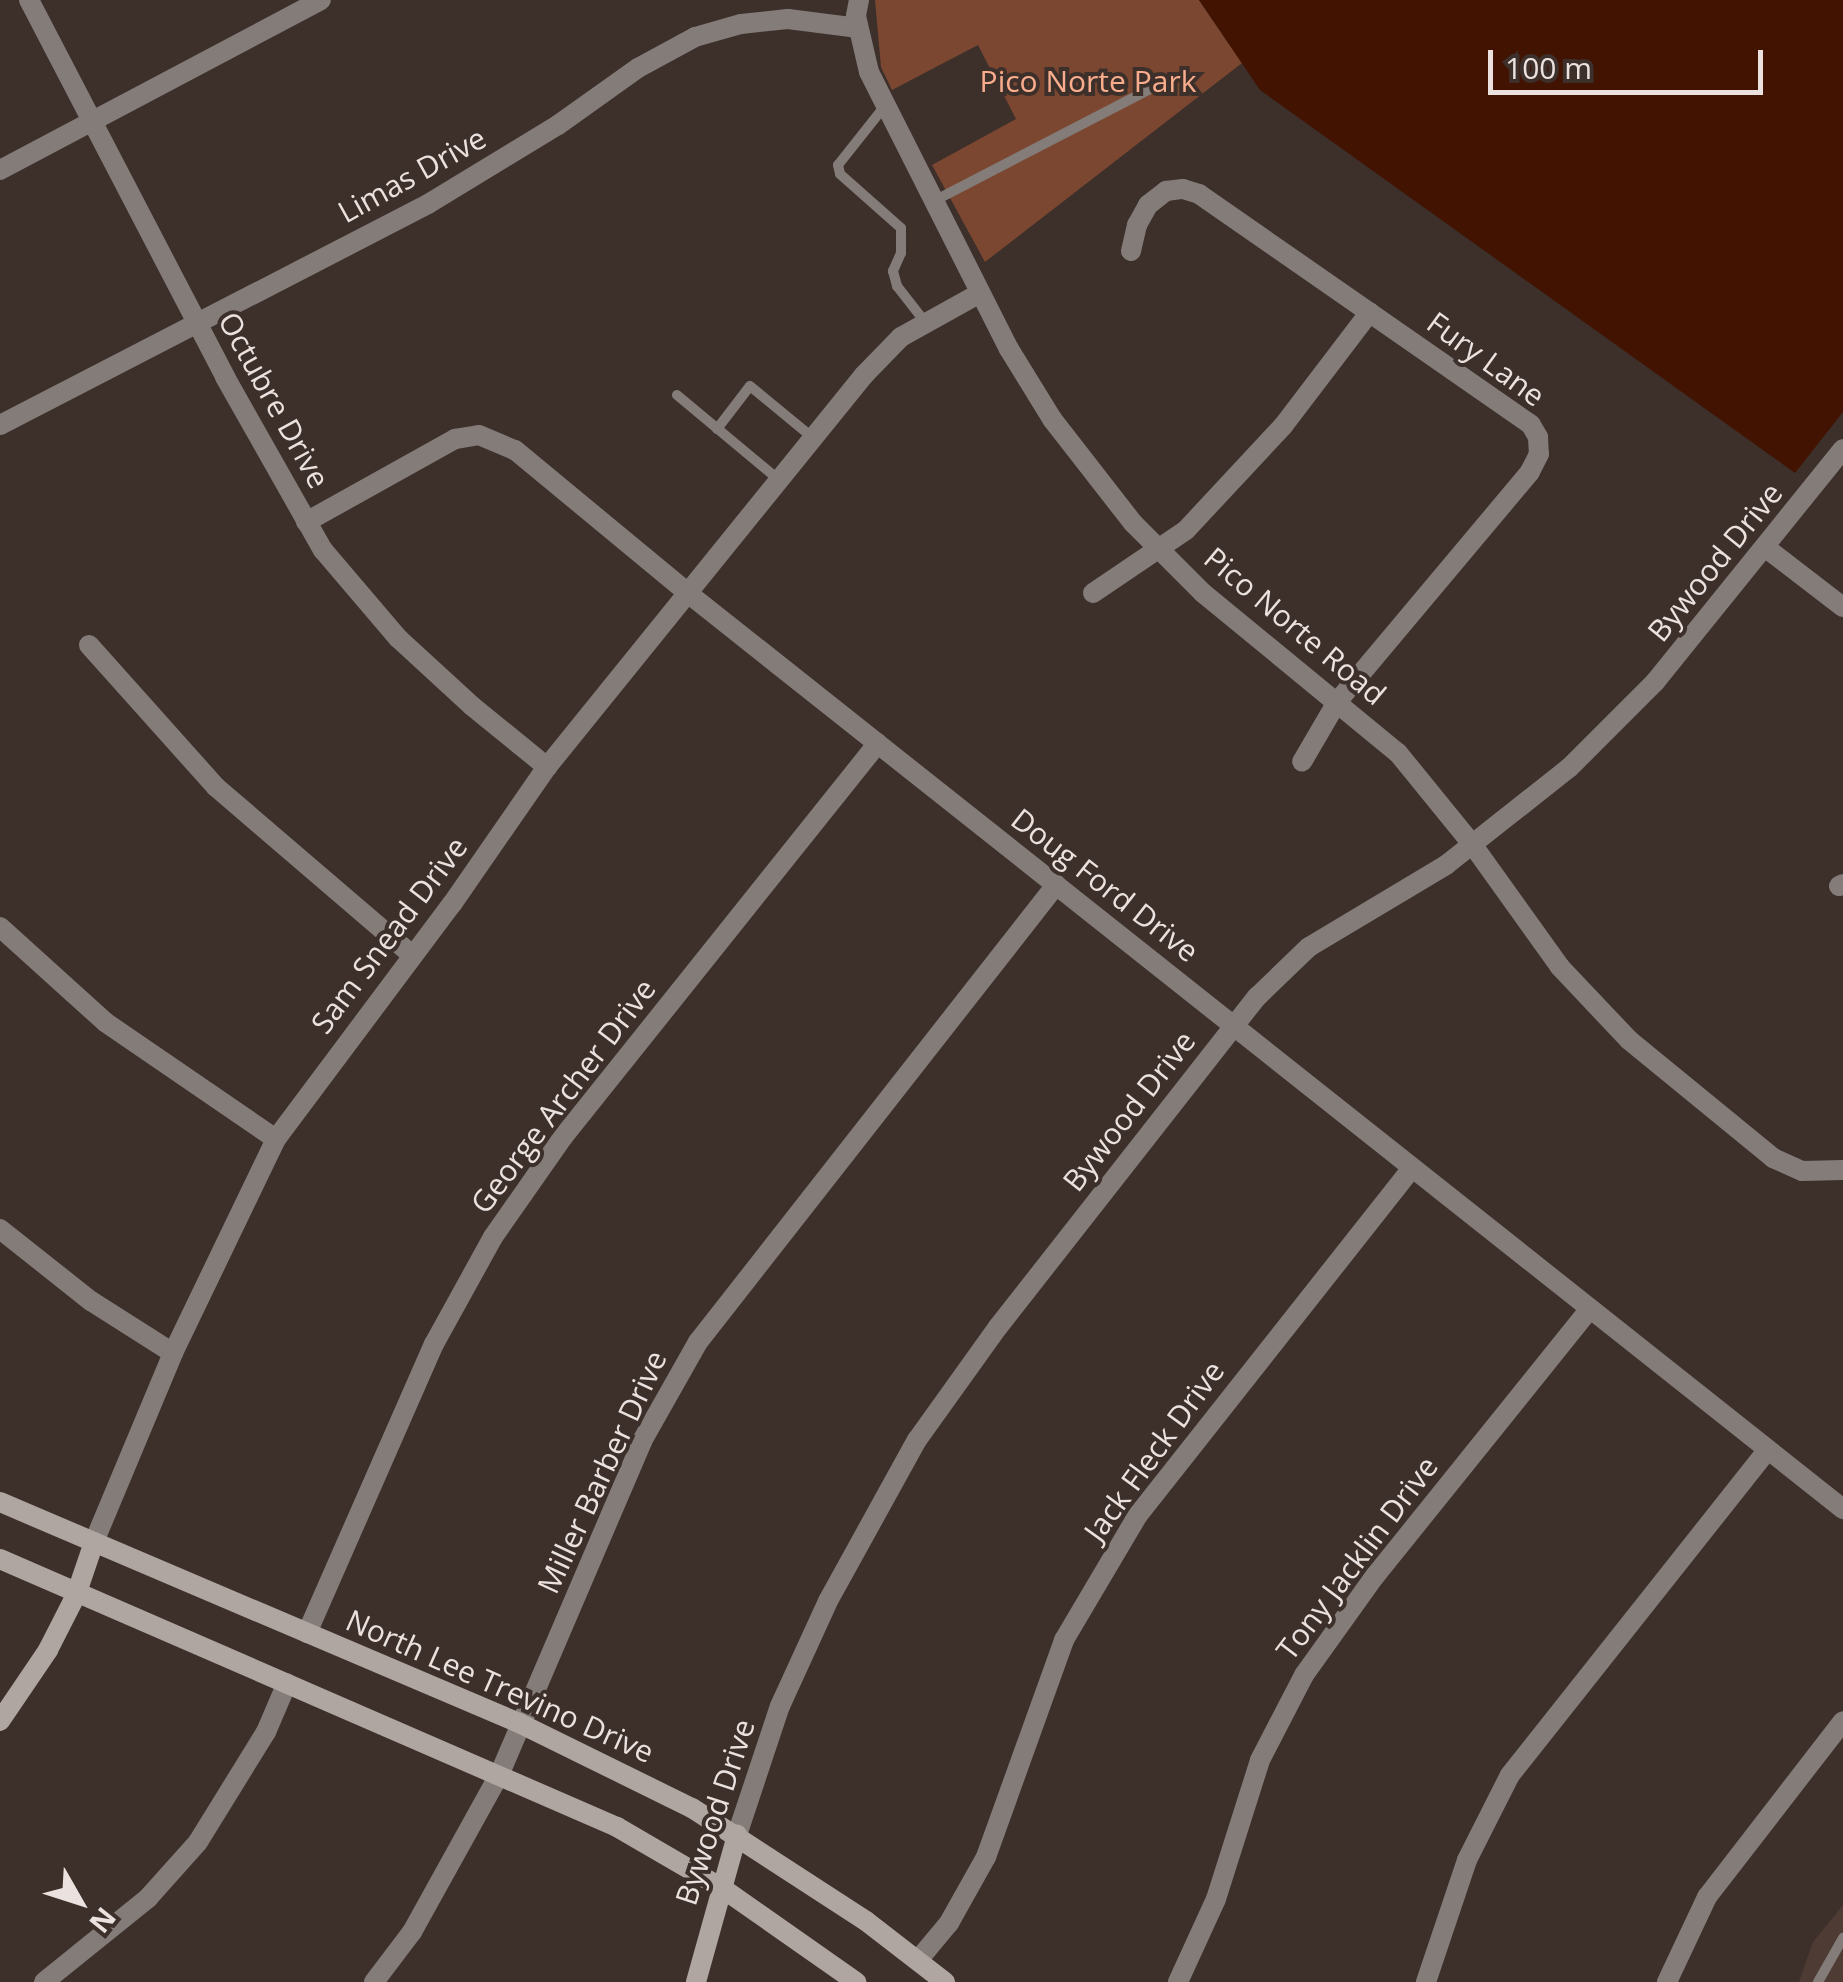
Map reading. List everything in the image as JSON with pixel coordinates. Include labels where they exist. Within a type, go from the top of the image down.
[{"type":"main road","name":"North Lee Trevino Drive","points":[[0,1502],[519,1722],[692,1808],[919,1959],[945,1982]]},
{"type":"main road","name":"Sam Snead Drive","points":[[0,1721],[30,1683],[76,1595],[94,1542]]},
{"type":"main road","points":[[0,1559],[616,1827],[722,1888],[856,1982]]},
{"type":"main road","name":"Bywood Drive","points":[[696,1982],[736,1835]]},
{"type":"street","name":"Octubre Drive","points":[[28,0],[198,324],[324,550],[398,638],[548,768]]},
{"type":"street","points":[[0,170],[292,6],[321,0]]},
{"type":"street","name":"Pico Norte Road","points":[[859,0],[858,28],[869,72],[980,293],[1052,419],[1157,548],[1203,592],[1398,752],[1472,844],[1560,967],[1659,1066],[1786,1166],[1819,1173],[1843,1170]]},
{"type":"street","name":"Limas Drive","points":[[0,425],[466,182],[638,68],[695,37],[741,24],[788,19],[858,28]]},
{"type":"street","name":"Fury Lane","points":[[1131,252],[1137,225],[1148,205],[1166,191],[1183,188],[1199,194],[1531,425],[1538,437],[1539,454],[1530,472],[1337,702],[1302,762]]},
{"type":"street","name":"Sam Snead Drive","points":[[94,1542],[173,1353],[276,1139],[548,768],[812,438],[884,353],[925,322],[980,293]]},
{"type":"street","points":[[1093,593],[1186,530],[1251,461],[1370,312]]},
{"type":"street","name":"Doug Ford Drive","points":[[306,522],[428,452],[478,434],[515,450],[689,594],[1843,1509]]},
{"type":"street","name":"Bywood Drive","points":[[736,1835],[773,1724],[828,1601],[918,1440],[998,1326],[1235,1025],[1269,984],[1309,947],[1376,910],[1472,844],[1569,768],[1655,682],[1843,449]]},
{"type":"street","points":[[1766,548],[1843,607]]},
{"type":"street","points":[[89,645],[163,733],[264,833],[412,954]]},
{"type":"street","name":"George Archer Drive","points":[[308,1633],[434,1344],[494,1236],[563,1138],[878,743]]},
{"type":"street","name":"Miller Barber Drive","points":[[374,1982],[412,1932],[500,1774],[642,1441],[698,1342],[1056,885]]},
{"type":"street","points":[[0,927],[105,1022],[276,1139]]},
{"type":"street","name":"Jack Fleck Drive","points":[[919,1959],[948,1922],[986,1857],[1064,1640],[1138,1515],[1411,1169]]},
{"type":"street","points":[[0,1229],[91,1302],[173,1353]]},
{"type":"street","name":"Tony Jacklin Drive","points":[[1178,1982],[1216,1900],[1260,1760],[1304,1675],[1375,1576],[1589,1310]]},
{"type":"street","points":[[1426,1982],[1467,1860],[1510,1775],[1767,1451]]},
{"type":"street","points":[[44,1982],[148,1898],[198,1842],[266,1732],[286,1683]]},
{"type":"street","points":[[1668,1982],[1707,1897],[1843,1721]]},
{"type":"lane","points":[[932,202],[1171,78]]},
{"type":"lane","points":[[884,107],[838,165],[840,174],[901,228],[902,253],[894,271],[897,286],[925,322]]},
{"type":"lane","points":[[718,429],[750,386],[812,438]]},
{"type":"lane","points":[[677,395],[780,480]]},
{"type":"lane","points":[[1818,1982],[1843,1938]]},
{"type":"shaded area","points":[[1199,0],[1843,0],[1843,412],[1795,473],[1260,90]]},
{"type":"shaded area","points":[[1843,1905],[1843,1982],[1799,1982],[1813,1942]]},
{"type":"green space","name":"Pico Norte Park","points":[[875,0],[1199,0],[1242,63],[985,262],[932,165],[1016,119],[978,45],[892,90],[881,67]]}]
